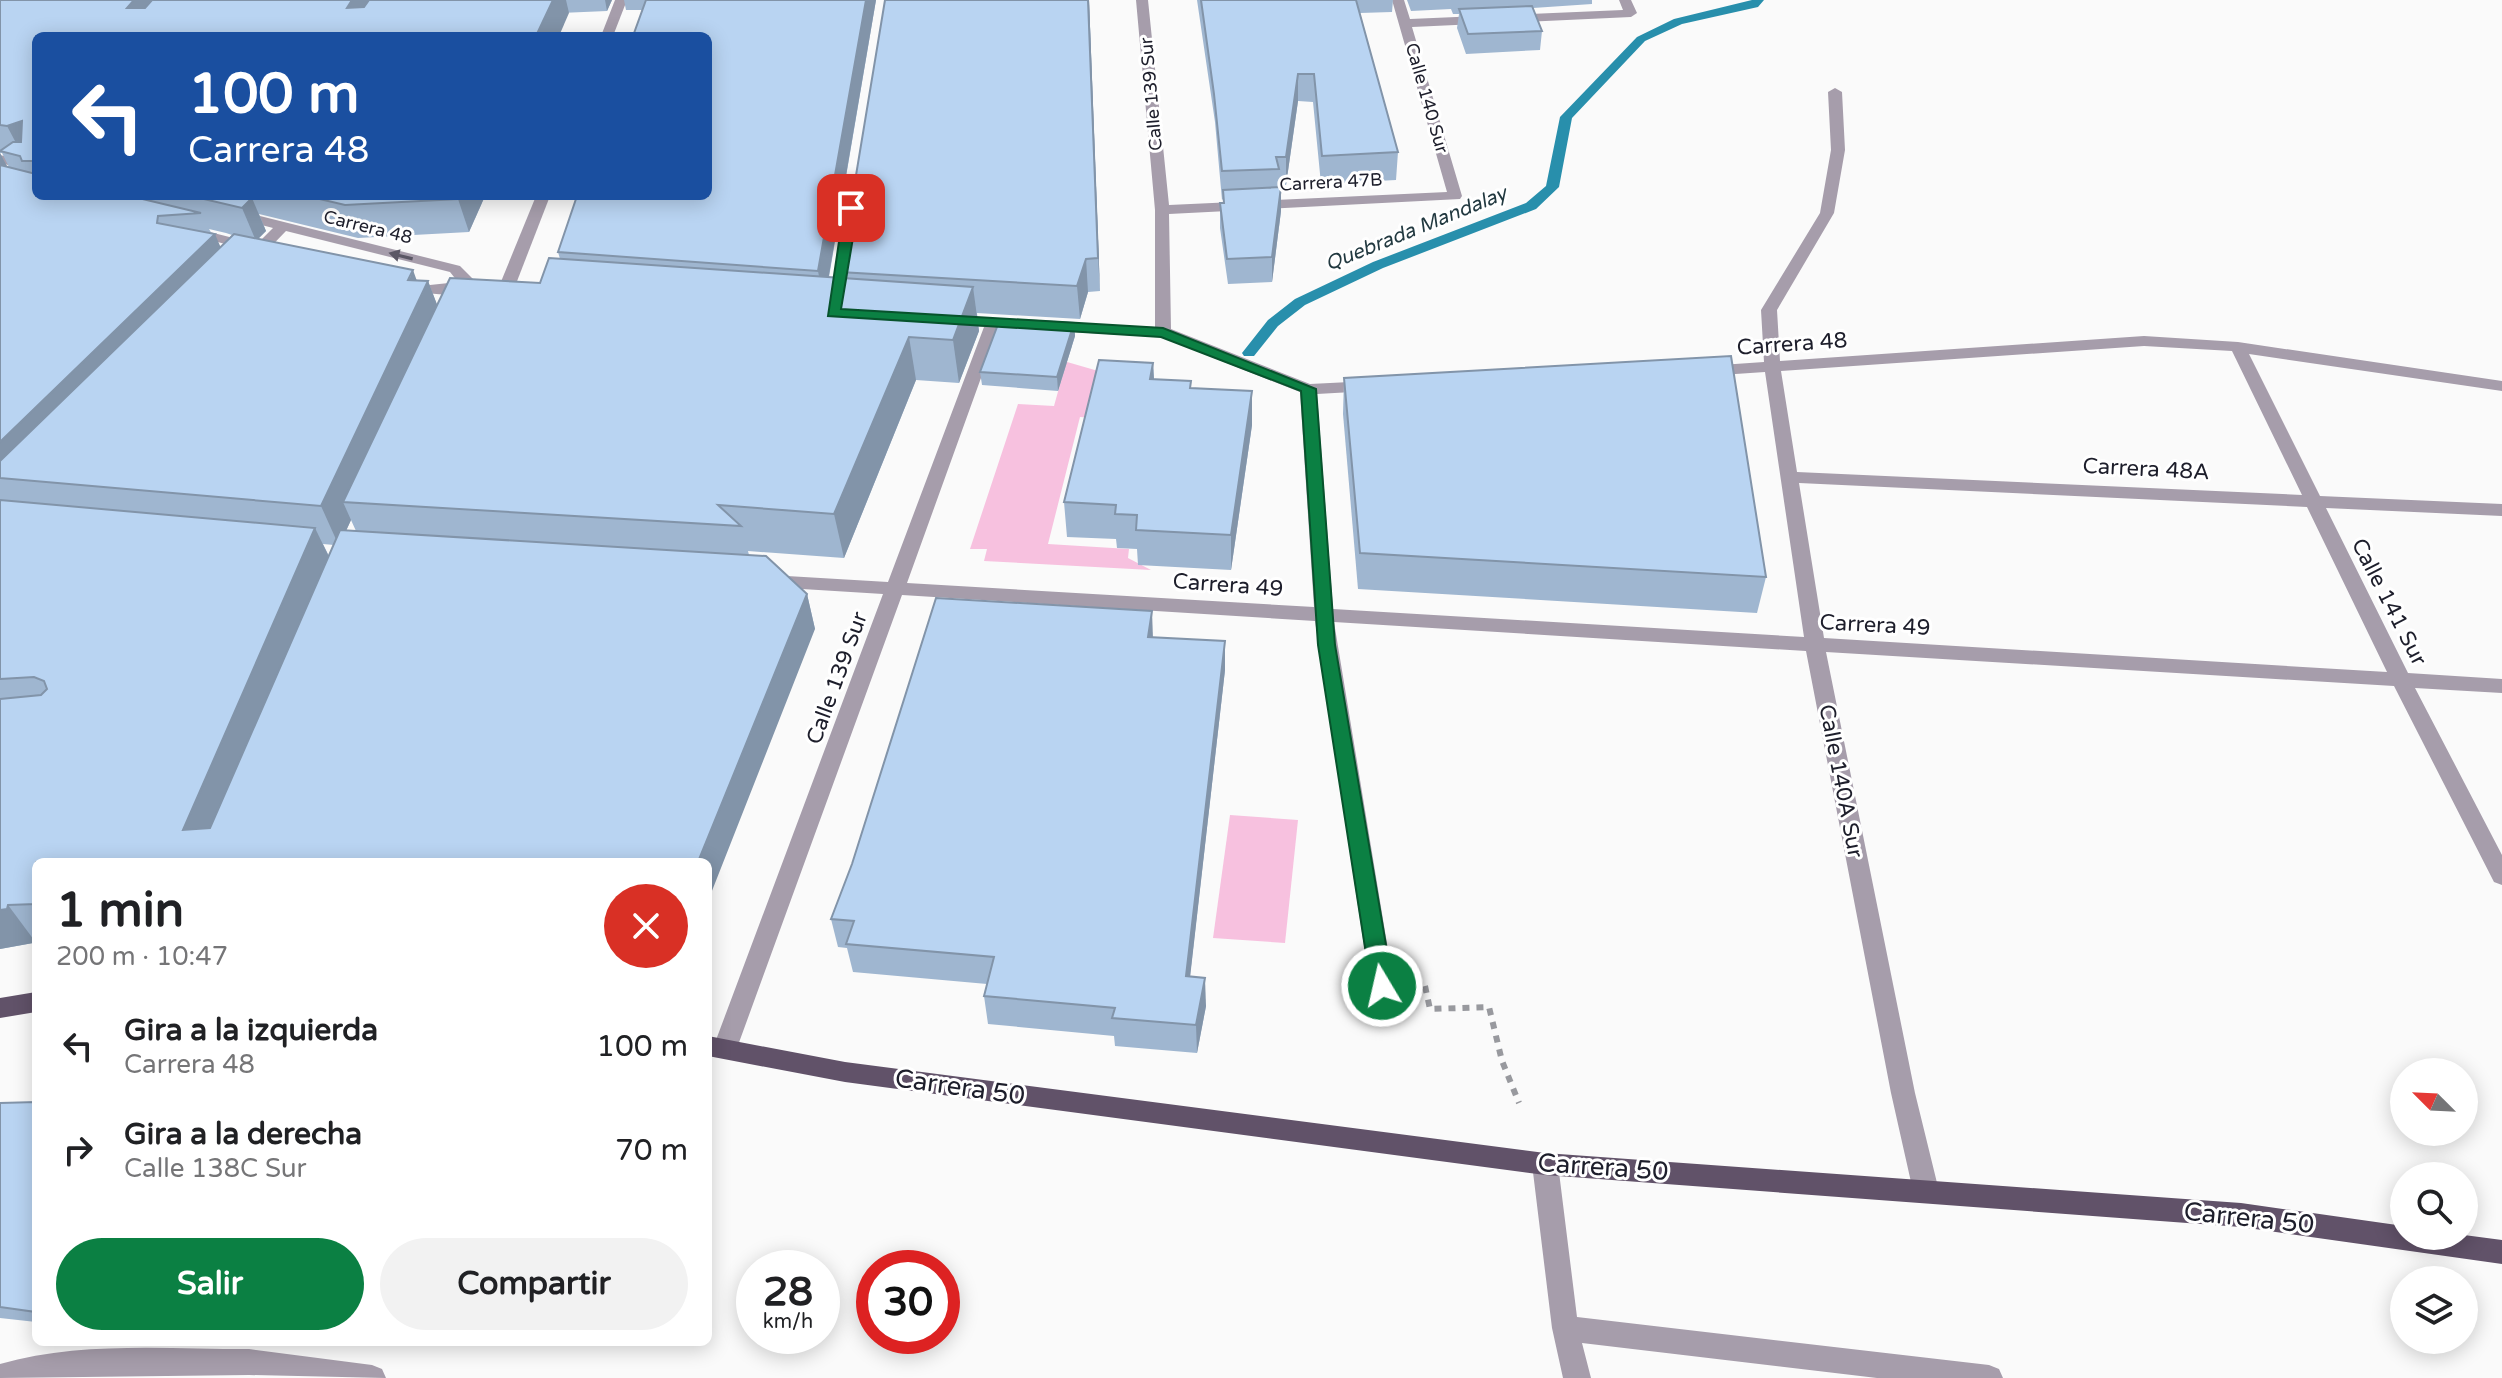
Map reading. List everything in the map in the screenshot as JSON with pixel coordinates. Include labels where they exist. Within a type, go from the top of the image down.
[{"type":"main road","points":[[0,1008],[32,1003]]},
{"type":"main road","name":"Carrera 50","points":[[717,1047],[845,1072],[1545,1164],[2241,1215],[2502,1252]]},
{"type":"street","points":[[609,32],[621,0]]},
{"type":"street","name":"Calle 139 Sur","points":[[1142,0],[1162,210],[1163,332]]},
{"type":"street","name":"Calle 140 Sur","points":[[1398,0],[1455,196]]},
{"type":"street","points":[[1405,23],[1631,13],[1625,0]]},
{"type":"street","name":"Calle 140A Sur","points":[[1835,92],[1838,150],[1827,213],[1769,310],[1771,368],[1815,645],[1903,1093],[1926,1191]]},
{"type":"street","points":[[0,159],[32,164]]},
{"type":"street","points":[[10,178],[32,165]]},
{"type":"street","name":"Carrera 47B","points":[[1162,210],[1455,196]]},
{"type":"street","points":[[210,236],[249,200]]},
{"type":"street","name":"Carrera 48","points":[[399,283],[430,290],[470,285],[513,290],[542,200]]},
{"type":"street","name":"Carrera 48","points":[[233,214],[455,269],[470,285]]},
{"type":"street","points":[[238,272],[268,251],[283,226]]},
{"type":"street","points":[[180,229],[268,251]]},
{"type":"street","points":[[458,310],[470,285]]},
{"type":"street","points":[[929,320],[1163,332],[1308,389],[1388,385]]},
{"type":"street","name":"Calle 139 Sur","points":[[717,1047],[895,589],[993,324]]},
{"type":"street","name":"Carrera 48","points":[[1691,371],[2144,341],[2238,347],[2502,386]]},
{"type":"street","name":"Calle 141 Sur","points":[[2238,347],[2311,501],[2502,876]]},
{"type":"street","points":[[1308,389],[1324,615],[1382,986]]},
{"type":"street","name":"Carrera 48A","points":[[1788,477],[2502,510]]},
{"type":"street","name":"Carrera 49","points":[[745,580],[2502,686]]},
{"type":"street","points":[[1545,1164],[1565,1328],[1577,1378]]},
{"type":"street","points":[[1565,1328],[1989,1378]]},
{"type":"street","points":[[0,1377],[31,1368],[102,1363],[249,1362],[372,1378]]},
{"type":"path","points":[[1430,1009],[1489,1007],[1502,1061],[1519,1103]]},
{"type":"shaded area","points":[[1036,353],[1157,388],[1096,418],[1080,417],[1048,544],[1129,549],[1128,558],[1151,570],[984,561],[987,549],[970,549],[1018,404],[1054,406],[1064,370]]},
{"type":"shaded area","points":[[1230,815],[1298,820],[1285,943],[1213,938]]},
{"type":"building","points":[[0,0],[134,0],[127,8],[145,8],[152,0],[352,0],[347,8],[364,7],[369,0],[553,0],[538,32],[32,32],[32,161],[22,161],[20,156],[0,151],[13,142],[21,142],[22,121],[0,125]]},
{"type":"building","points":[[646,0],[866,0],[818,271],[558,252],[576,200],[712,200],[712,32],[634,32]]},
{"type":"building","points":[[885,0],[1088,0],[1098,258],[1086,259],[1077,286],[840,272]]},
{"type":"building","points":[[1201,0],[1356,0],[1398,152],[1322,156],[1314,74],[1298,74],[1286,157],[1276,157],[1279,169],[1222,171]]},
{"type":"building","points":[[1532,6],[1542,31],[1468,34],[1459,9]]},
{"type":"building","points":[[0,165],[32,173],[32,200],[147,200],[201,213],[158,216],[157,223],[215,234],[0,442]]},
{"type":"building","points":[[1281,187],[1272,257],[1227,259],[1220,203],[1224,203],[1223,190]]},
{"type":"building","points":[[208,200],[250,200],[242,208]]},
{"type":"building","points":[[324,200],[439,200],[345,205]]},
{"type":"building","points":[[234,234],[413,270],[408,280],[428,281],[321,506],[0,478],[0,461]]},
{"type":"building","points":[[549,258],[973,287],[953,340],[909,337],[834,514],[718,505],[741,526],[343,502],[450,278],[540,283]]},
{"type":"building","points":[[1000,319],[1074,323],[1057,377],[980,372]]},
{"type":"building","points":[[1731,356],[1766,577],[1360,553],[1344,378]]},
{"type":"building","points":[[1099,360],[1153,363],[1150,379],[1191,381],[1190,388],[1252,391],[1231,535],[1136,530],[1137,515],[1115,514],[1116,505],[1064,502]]},
{"type":"building","points":[[0,500],[315,528],[183,830],[210,828],[340,530],[766,556],[807,594],[700,858],[32,858],[32,904],[8,905],[7,909],[0,910],[0,699],[41,695],[47,689],[44,681],[34,677],[0,679]]},
{"type":"building","points":[[936,598],[1152,611],[1148,637],[1225,641],[1186,976],[1205,978],[1196,1025],[1112,1018],[1115,1008],[984,996],[994,957],[846,944],[854,921],[831,919],[852,864]]},
{"type":"building","points":[[32,1102],[32,1311],[0,1307],[0,1103]]},
{"type":"waterway","name":"Quebrada Mandalay","points":[[1249,353],[1273,323],[1300,302],[1378,265],[1531,206],[1552,187],[1566,117],[1641,39],[1678,21],[1754,5],[1758,0]]},
{"type":"route","points":[[851,208],[834,313],[1163,332],[1308,389],[1326,645],[1382,986]]}]
